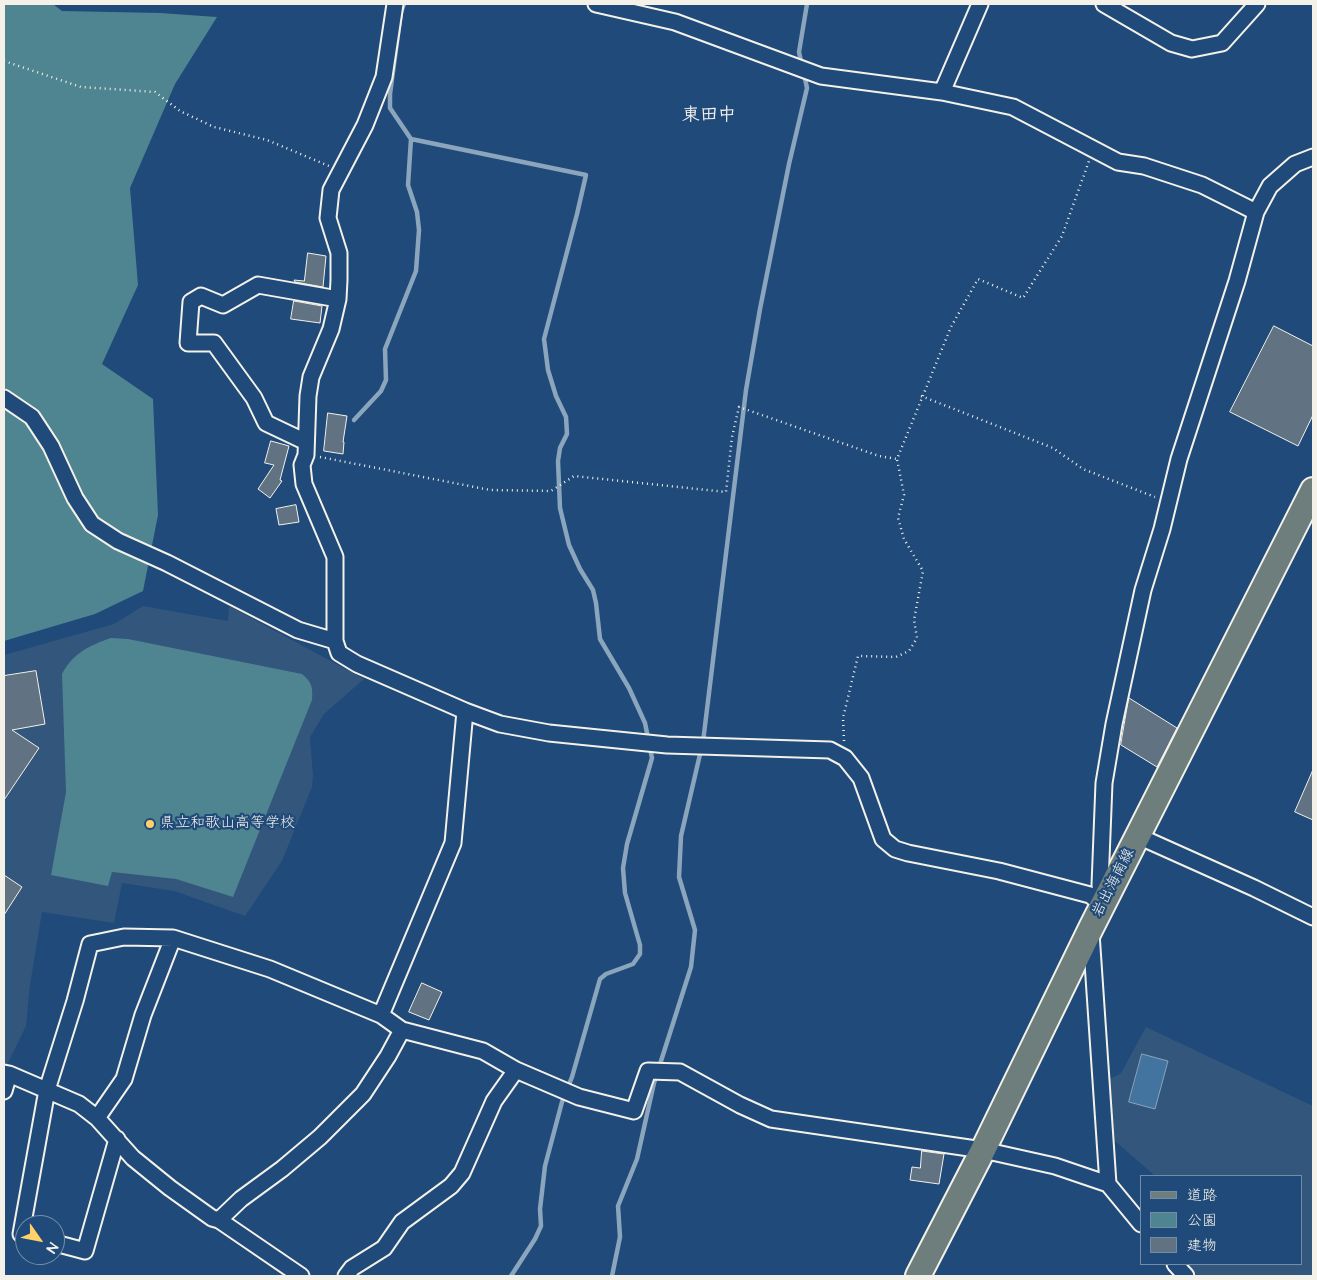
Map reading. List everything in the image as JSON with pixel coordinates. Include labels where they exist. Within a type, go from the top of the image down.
[{"type":"main road","name":"岩出海南線","points":[[918,1276],[983,1150],[1091,928],[1313,490]]},
{"type":"street","points":[[395,4],[384,77],[365,125],[331,190],[328,218],[339,253],[338,299],[331,329],[311,377],[308,396],[306,448],[302,465],[304,484],[335,556],[335,641],[339,652],[358,664],[465,711],[500,724],[549,733],[667,745],[830,750],[845,758],[862,778],[883,839],[895,849],[1090,895],[1103,905]]},
{"type":"street","points":[[596,4],[674,22],[821,76],[942,92],[1013,107],[1118,162],[1144,166],[1202,185],[1256,212]]},
{"type":"street","points":[[942,92],[980,4]]},
{"type":"street","points":[[1104,4],[1171,43],[1192,49],[1222,43],[1257,4]]},
{"type":"street","points":[[1103,905],[1100,885],[1104,783],[1114,724],[1143,590],[1162,530],[1167,502],[1179,459],[1237,280],[1256,212],[1270,186],[1295,164],[1313,157]]},
{"type":"street","points":[[306,448],[266,423],[254,398],[214,343],[188,342],[191,302],[201,296],[223,305],[258,284],[338,299]]},
{"type":"street","points":[[4,398],[32,417],[51,446],[75,498],[92,524],[118,542],[168,563],[298,630],[335,641]]},
{"type":"street","points":[[381,1016],[410,951],[453,843],[465,711]]},
{"type":"street","points":[[1138,836],[1254,888],[1313,917]]},
{"type":"street","points":[[1091,928],[1108,1184]]},
{"type":"street","points":[[24,1215],[47,1090],[90,944],[124,938],[173,938],[270,969],[381,1016],[402,1030],[483,1051],[516,1070],[579,1097],[634,1111],[648,1070],[680,1072],[740,1105],[771,1119],[983,1150],[1055,1166],[1108,1184],[1140,1223]]},
{"type":"street","points":[[97,1118],[124,1079],[143,1015],[173,938]]},
{"type":"street","points":[[219,1220],[241,1199],[282,1169],[320,1137],[363,1094],[388,1056],[402,1030]]},
{"type":"street","points":[[346,1276],[352,1268],[384,1248],[402,1222],[450,1186],[462,1173],[494,1101],[516,1070]]},
{"type":"street","points":[[4,1091],[6,1074],[79,1104],[97,1118],[133,1158],[170,1188],[301,1276]]},
{"type":"street","points":[[65,1246],[85,1251],[117,1139]]},
{"type":"street","points":[[1176,1265],[1186,1276]]},
{"type":"path","points":[[4,61],[81,87],[155,92],[180,111],[214,127],[267,140],[342,171]]},
{"type":"path","points":[[845,758],[843,718],[858,656],[896,657],[909,651],[917,638],[914,620],[923,571],[904,539],[898,518],[904,495],[897,459],[921,396],[951,327],[978,278],[1023,298],[1062,236],[1093,150]]},
{"type":"path","points":[[921,396],[1052,448],[1083,469],[1167,502]]},
{"type":"path","points":[[306,448],[490,490],[550,491],[574,476],[726,492],[732,436],[740,407],[879,456],[897,459]]},
{"type":"shaded area","name":"県立和歌山高等学校","points":[[143,606],[228,621],[229,606],[364,679],[324,714],[310,737],[312,787],[282,861],[245,916],[174,891],[122,883],[114,923],[42,912],[30,985],[26,1026],[7,1065],[4,1064],[4,655],[114,624]]},
{"type":"shaded area","points":[[1146,1027],[1313,1106],[1313,1276],[1198,1276],[1186,1265],[1302,1265],[1302,1175],[1154,1175],[1115,1141],[1106,1081],[1121,1073]]},
{"type":"shaded area","points":[[1142,1054],[1168,1061],[1155,1109],[1129,1102]]},
{"type":"green space","points":[[4,4],[53,4],[62,11],[160,13],[217,17],[175,84],[130,188],[138,285],[102,364],[153,399],[158,515],[143,591],[95,614],[4,641]]},
{"type":"green space","points":[[111,638],[128,639],[302,674],[310,683],[312,700],[233,897],[176,879],[112,872],[108,886],[51,875],[66,792],[62,674],[71,660],[77,655]]},
{"type":"building","points":[[308,253],[326,256],[323,287],[295,282],[294,280],[304,281]]},
{"type":"building","points":[[294,301],[322,306],[320,323],[291,319]]},
{"type":"building","points":[[1274,326],[1313,346],[1313,415],[1298,446],[1230,412]]},
{"type":"building","points":[[328,413],[347,416],[343,454],[324,451]]},
{"type":"building","points":[[271,441],[289,446],[280,480],[282,481],[270,498],[258,489],[274,465],[265,463]]},
{"type":"building","points":[[296,505],[299,522],[279,525],[276,509]]},
{"type":"building","points":[[36,671],[45,724],[12,730],[39,748],[4,800],[4,676]]},
{"type":"building","points":[[1129,698],[1177,728],[1157,767],[1121,745]]},
{"type":"building","points":[[1313,770],[1313,820],[1295,812]]},
{"type":"building","points":[[4,875],[22,887],[4,915]]},
{"type":"building","points":[[422,983],[442,992],[429,1020],[409,1012]]},
{"type":"building","points":[[922,1151],[944,1154],[939,1184],[910,1180],[912,1167],[920,1168]]},
{"type":"waterway","points":[[354,420],[381,391],[386,380],[385,349],[416,271],[419,230],[417,212],[408,185],[411,139],[390,108],[390,94],[401,12],[404,4]]},
{"type":"waterway","points":[[802,66],[799,52],[807,4]]},
{"type":"waterway","points":[[703,742],[746,390],[789,164],[807,88],[804,74]]},
{"type":"waterway","points":[[411,139],[586,175],[544,339],[548,370],[556,396],[566,417],[567,434],[560,448],[558,461],[560,508],[569,545],[580,569],[593,590],[600,639],[629,688],[645,723],[652,758],[627,844],[623,868],[625,893],[640,945],[640,954],[633,964],[606,974],[600,979],[572,1077],[562,1102],[545,1166],[540,1209],[541,1226],[535,1239],[511,1276]]},
{"type":"waterway","points":[[612,1276],[620,1237],[618,1206],[637,1159],[654,1083],[691,967],[695,930],[679,877],[681,836],[701,750]]},
{"type":"place","name":"県立和歌山高等学校","points":[[150,824]]},
{"type":"district","name":"東田中","points":[[709,116]]}]
